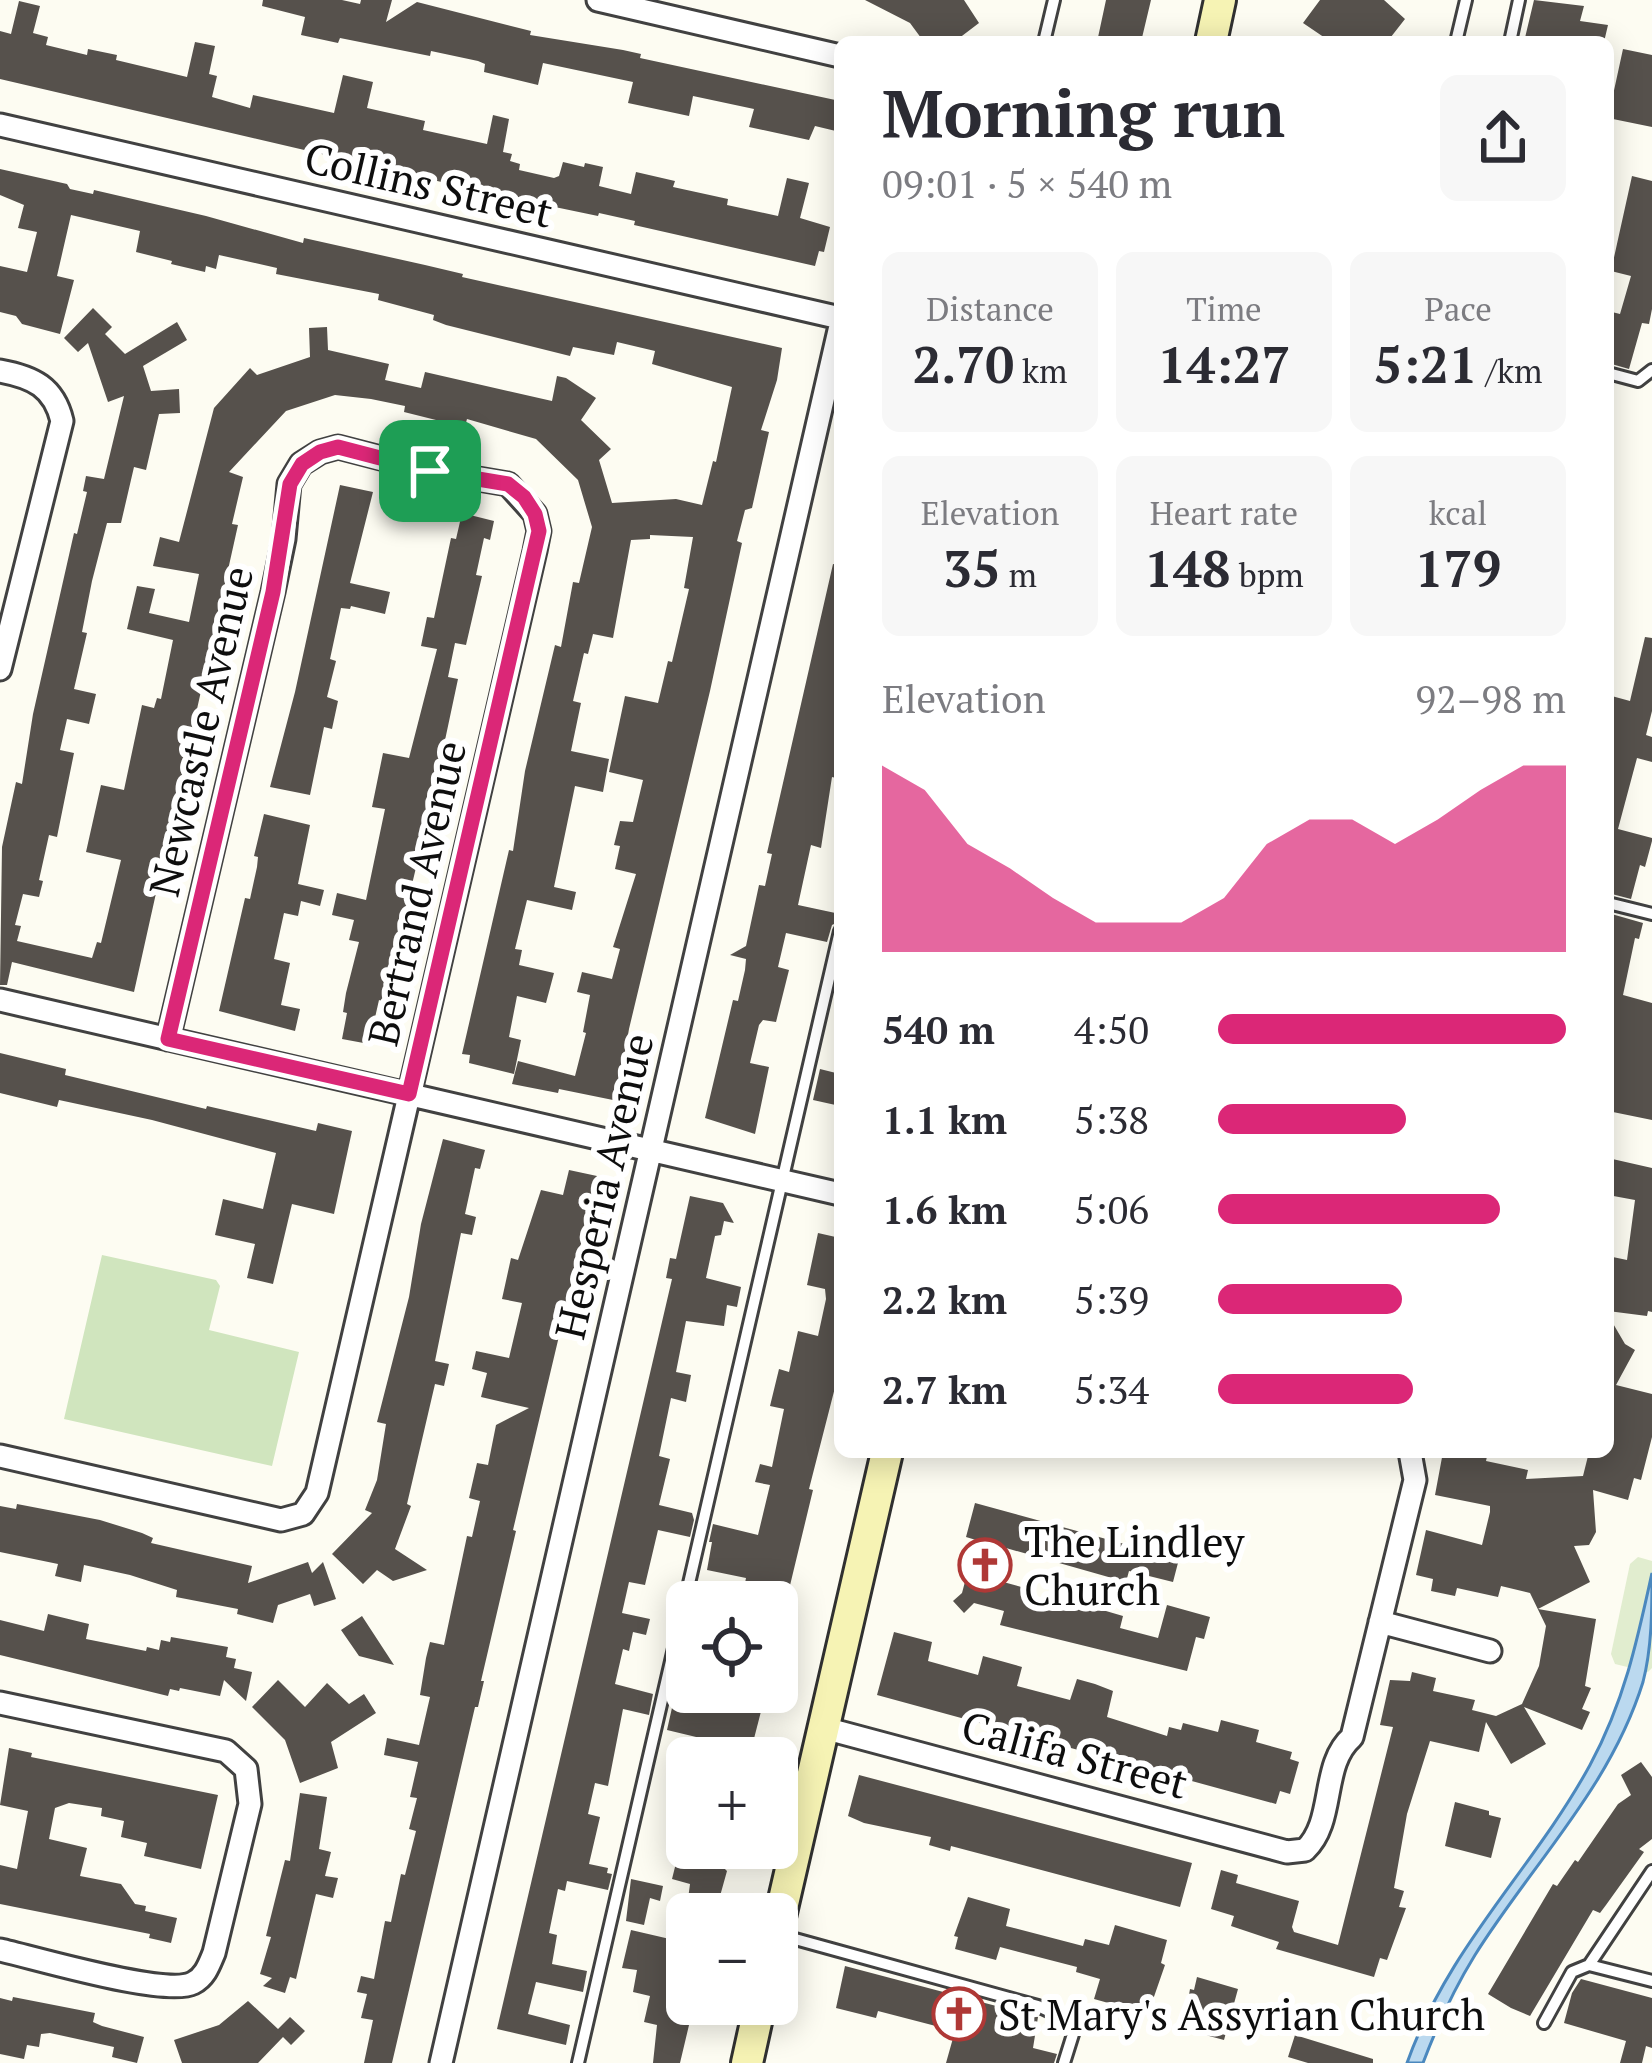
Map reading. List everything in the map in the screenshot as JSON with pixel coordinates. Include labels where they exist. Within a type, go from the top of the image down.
[{"type":"main road","points":[[1211,36],[1220,0]]},
{"type":"main road","points":[[786,1893],[886,1458]]},
{"type":"main road","points":[[747,2063],[755,2025]]},
{"type":"street","points":[[598,0],[834,55]]},
{"type":"street","name":"Collins Street","points":[[0,125],[834,321]]},
{"type":"street","name":"Hesperia Avenue","points":[[441,2063],[834,348]]},
{"type":"street","points":[[0,371],[28,375],[44,387],[58,403],[62,421],[0,669]]},
{"type":"street","name":"Bertrand Avenue","points":[[0,1456],[280,1520],[303,1514],[325,1469],[539,531],[524,497],[508,484],[430,471],[338,447],[320,452]]},
{"type":"street","name":"Newcastle Avenue","points":[[168,1039],[273,592],[290,484],[302,464],[320,452]]},
{"type":"street","points":[[0,1000],[834,1193]]},
{"type":"street","points":[[1411,1458],[1415,1480],[1380,1622],[1490,1651]]},
{"type":"street","name":"Califa Street","points":[[824,1728],[1287,1852],[1306,1850],[1318,1834],[1340,1748],[1352,1737],[1380,1622]]},
{"type":"street","points":[[0,1703],[226,1751],[246,1768],[250,1804],[214,1953],[207,1970],[194,1983],[173,1989],[146,1985],[0,1950]]},
{"type":"lane","points":[[1045,36],[1054,0]]},
{"type":"lane","points":[[1457,36],[1466,0]]},
{"type":"lane","points":[[1511,36],[1519,0]]},
{"type":"lane","points":[[1614,375],[1638,381],[1652,370]]},
{"type":"lane","points":[[1614,904],[1652,914]]},
{"type":"lane","points":[[578,2063],[834,957]]},
{"type":"lane","points":[[1544,2023],[1572,1972],[1589,1965],[1652,1871]]},
{"type":"lane","points":[[798,1938],[1037,2006],[1061,2017],[1074,2031],[1064,2063]]},
{"type":"lane","points":[[1589,1965],[1652,1982]]},
{"type":"green space","points":[[102,1255],[216,1280],[220,1286],[209,1330],[299,1352],[272,1466],[64,1419]]},
{"type":"green space","points":[[1638,1557],[1652,1561],[1652,1668],[1648,1672],[1615,1664],[1611,1654],[1630,1564]]},
{"type":"water","points":[[1652,1573],[1646,1669],[1611,1757],[1475,1955],[1423,2063],[1407,2063],[1445,1982],[1567,1803],[1602,1741],[1628,1671]]},
{"type":"building","points":[[263,0],[360,4],[361,0],[392,0],[386,22],[417,2],[531,31],[530,35],[623,50],[641,54],[640,58],[834,100],[834,131],[815,126],[809,140],[749,127],[754,109],[693,96],[689,116],[628,103],[633,82],[543,63],[538,85],[484,72],[485,64],[478,61],[431,51],[430,56],[301,35],[305,17],[262,6]]},
{"type":"building","points":[[865,0],[964,0],[979,23],[962,36],[920,36],[910,23]]},
{"type":"building","points":[[1106,0],[1151,0],[1142,36],[1098,36]]},
{"type":"building","points":[[1320,0],[1384,0],[1405,19],[1392,36],[1322,36],[1303,23]]},
{"type":"building","points":[[1534,0],[1584,6],[1580,21],[1608,25],[1605,36],[1525,36]]},
{"type":"building","points":[[19,1],[40,6],[33,33],[48,37],[46,45],[87,55],[88,49],[117,55],[116,60],[187,77],[195,42],[215,46],[209,74],[217,76],[212,97],[250,108],[253,95],[334,113],[343,75],[373,82],[367,108],[425,121],[423,130],[487,144],[493,115],[509,119],[503,152],[512,154],[510,161],[520,164],[519,170],[554,178],[563,162],[584,167],[585,163],[603,167],[599,186],[631,194],[636,172],[675,181],[673,187],[728,199],[727,205],[778,216],[787,178],[809,183],[800,218],[830,227],[824,252],[819,251],[815,266],[634,225],[635,221],[493,194],[0,79],[0,31],[11,34]]},
{"type":"building","points":[[1623,49],[1652,55],[1652,127],[1614,119],[1614,90]]},
{"type":"building","points":[[0,169],[303,243],[304,238],[782,348],[761,430],[769,432],[752,508],[745,510],[737,541],[742,543],[710,691],[613,1100],[512,1084],[518,1061],[575,1076],[590,995],[577,992],[582,972],[612,979],[620,949],[613,947],[636,874],[615,869],[620,846],[614,845],[620,821],[633,822],[643,780],[609,772],[625,696],[658,703],[689,589],[684,588],[693,537],[650,535],[650,539],[631,540],[613,638],[593,634],[573,701],[581,703],[571,751],[609,759],[603,792],[575,786],[554,887],[576,892],[572,910],[527,900],[515,949],[522,950],[519,965],[554,973],[546,1003],[517,996],[509,1037],[521,1040],[514,1074],[469,1063],[470,1055],[462,1054],[509,850],[513,851],[525,771],[555,645],[561,647],[573,582],[579,583],[592,527],[578,480],[536,439],[467,419],[465,426],[440,421],[404,412],[405,406],[371,399],[335,395],[286,411],[229,472],[243,477],[232,524],[238,525],[134,992],[12,962],[7,985],[0,985],[2,847],[16,782],[22,784],[33,714],[87,492],[83,491],[86,476],[104,479],[124,396],[108,402],[88,343],[78,352],[64,338],[93,308],[112,327],[105,334],[125,354],[177,322],[187,340],[143,366],[151,391],[179,389],[180,413],[159,414],[146,470],[134,467],[121,523],[107,523],[74,689],[96,694],[89,724],[67,719],[60,750],[74,753],[57,837],[49,835],[39,897],[23,894],[15,925],[21,926],[17,941],[92,958],[97,942],[101,943],[121,860],[86,852],[101,785],[124,790],[142,705],[154,708],[157,698],[161,699],[173,640],[127,629],[137,586],[155,589],[149,613],[189,622],[199,574],[153,566],[160,537],[179,542],[214,408],[250,368],[257,375],[310,357],[309,328],[327,327],[328,350],[389,364],[385,380],[421,388],[425,372],[552,401],[557,376],[566,378],[596,398],[581,420],[611,449],[599,460],[612,503],[676,499],[702,505],[732,387],[652,364],[655,351],[617,342],[614,355],[573,347],[570,356],[446,325],[433,320],[434,315],[378,300],[379,294],[276,274],[277,268],[219,255],[216,269],[206,266],[205,272],[171,264],[136,252],[140,231],[71,215],[57,276],[74,280],[60,334],[22,324],[16,316],[0,312],[0,266],[27,272],[37,232],[18,228],[24,205],[0,195]]},
{"type":"building","points":[[1632,176],[1652,181],[1652,309],[1649,324],[1642,323],[1629,369],[1614,365],[1614,312],[1620,314],[1631,276],[1614,272]]},
{"type":"building","points":[[340,485],[373,492],[350,583],[390,592],[385,614],[341,608],[327,697],[338,701],[332,729],[324,727],[310,795],[270,787]]},
{"type":"building","points":[[462,513],[494,521],[490,540],[484,538],[476,575],[482,576],[466,645],[455,643],[448,677],[458,679],[434,792],[384,1002],[379,1000],[369,1044],[342,1039],[346,993],[359,942],[349,940],[354,920],[332,915],[337,893],[366,900],[385,809],[372,807],[383,753],[409,758],[437,649],[421,646],[427,617],[434,618],[451,538],[456,539]]},
{"type":"building","points":[[834,564],[834,778],[821,848],[811,845],[798,905],[834,913],[834,924],[827,942],[786,933],[778,967],[789,970],[776,1022],[763,1020],[759,1025],[750,1063],[769,1067],[755,1134],[705,1118],[733,1000],[738,1001],[745,970],[746,959],[730,955],[746,946],[759,885],[765,886],[772,854],[767,853]]},
{"type":"building","points":[[1645,637],[1652,638],[1652,711],[1646,735],[1652,737],[1652,762],[1637,758],[1618,829],[1652,838],[1631,899],[1614,895],[1614,697],[1630,701]]},
{"type":"building","points":[[264,814],[310,825],[298,884],[324,890],[320,906],[301,901],[298,916],[284,913],[274,959],[290,963],[281,1005],[300,1009],[295,1031],[219,1011],[245,898],[250,899]]},
{"type":"building","points":[[1614,915],[1643,923],[1639,939],[1635,938],[1623,995],[1652,1003],[1652,1120],[1614,1112]]},
{"type":"building","points":[[0,1053],[66,1069],[65,1075],[206,1109],[316,1131],[318,1123],[352,1131],[334,1214],[292,1204],[273,1284],[247,1278],[255,1244],[215,1235],[223,1199],[263,1209],[276,1153],[152,1120],[59,1100],[57,1107],[0,1093]]},
{"type":"building","points":[[820,1069],[834,1072],[834,1105],[813,1100]]},
{"type":"building","points":[[443,1139],[485,1150],[480,1169],[475,1168],[465,1214],[476,1217],[472,1235],[461,1233],[435,1361],[449,1364],[444,1386],[435,1384],[407,1504],[411,1506],[395,1549],[427,1570],[393,1581],[377,1570],[363,1584],[332,1554],[372,1513],[365,1510],[377,1480],[386,1424],[377,1422]]},
{"type":"building","points":[[1614,1159],[1652,1168],[1652,1312],[1647,1316],[1614,1312],[1614,1257],[1627,1260],[1635,1200],[1614,1196]]},
{"type":"building","points":[[569,1170],[597,1176],[513,1530],[484,1681],[392,2063],[364,2063],[373,2020],[361,2018],[367,1994],[357,1992],[361,1976],[374,1979],[385,1921],[391,1922],[416,1831],[409,1829],[417,1798],[410,1797],[418,1762],[384,1755],[387,1738],[419,1745],[430,1697],[420,1695],[426,1658],[430,1642],[444,1645],[467,1536],[472,1537],[480,1501],[469,1498],[477,1463],[488,1465],[496,1425],[529,1408],[481,1397],[487,1373],[472,1369],[476,1351],[509,1358],[522,1303],[502,1299],[511,1258],[518,1260],[541,1190],[563,1195]]},
{"type":"building","points":[[690,1196],[723,1203],[734,1223],[724,1221],[721,1235],[715,1236],[706,1278],[741,1287],[737,1307],[727,1305],[724,1326],[686,1321],[676,1372],[691,1375],[686,1402],[671,1398],[659,1456],[670,1459],[659,1505],[692,1513],[694,1520],[690,1537],[658,1530],[645,1585],[629,1582],[622,1613],[650,1619],[646,1635],[633,1632],[629,1651],[623,1649],[615,1684],[653,1694],[649,1715],[623,1709],[608,1786],[595,1783],[588,1814],[600,1817],[589,1864],[608,1868],[607,1873],[612,1874],[608,1890],[567,1881],[565,1891],[558,1889],[549,1933],[557,1935],[552,1964],[587,1971],[583,1992],[536,1982],[528,2014],[570,2025],[566,2045],[497,2029],[672,1279],[666,1278],[670,1258],[676,1259]]},
{"type":"building","points":[[818,1233],[834,1237],[834,1391],[791,1581],[745,1581],[707,1570],[713,1524],[758,1535],[770,1485],[755,1482],[760,1464],[772,1467],[784,1409],[770,1406],[779,1369],[789,1372],[798,1331],[818,1336],[825,1289],[807,1285]]},
{"type":"building","points":[[1614,1325],[1625,1344],[1635,1350],[1616,1385],[1652,1394],[1652,1437],[1641,1480],[1634,1478],[1628,1500],[1593,1490],[1596,1532],[1589,1545],[1574,1546],[1590,1582],[1538,1609],[1596,1619],[1585,1686],[1591,1688],[1582,1709],[1590,1712],[1582,1730],[1524,1707],[1546,1744],[1511,1764],[1486,1722],[1479,1752],[1430,1741],[1407,1814],[1394,1888],[1404,1891],[1399,1907],[1406,1908],[1387,1960],[1380,1958],[1374,1977],[1276,1949],[1279,1942],[1231,1926],[1234,1916],[1211,1909],[1221,1870],[1238,1875],[1236,1883],[1299,1901],[1294,1932],[1338,1945],[1393,1727],[1380,1725],[1390,1680],[1410,1681],[1412,1672],[1436,1678],[1433,1691],[1475,1700],[1472,1710],[1496,1716],[1522,1704],[1539,1666],[1546,1626],[1530,1593],[1501,1586],[1498,1597],[1457,1588],[1455,1596],[1431,1591],[1433,1579],[1416,1575],[1426,1530],[1482,1545],[1490,1512],[1490,1506],[1435,1495],[1442,1458],[1487,1458],[1528,1470],[1526,1479],[1583,1476],[1588,1458],[1614,1458]]},
{"type":"building","points":[[975,1503],[1179,1559],[1173,1582],[1129,1571],[1126,1582],[1006,1548],[996,1580],[1063,1606],[1065,1599],[1123,1616],[1120,1628],[1158,1638],[1167,1605],[1210,1617],[1204,1639],[1196,1637],[1187,1671],[1000,1625],[1004,1611],[974,1603],[964,1613],[953,1601],[962,1593],[976,1540],[966,1537]]},
{"type":"building","points":[[17,1504],[100,1520],[142,1533],[153,1538],[151,1543],[252,1566],[248,1583],[308,1562],[312,1573],[323,1562],[336,1599],[314,1606],[310,1594],[278,1605],[273,1623],[237,1614],[238,1609],[176,1597],[177,1590],[130,1575],[84,1565],[81,1582],[55,1576],[58,1564],[0,1552],[0,1506],[16,1509]]},
{"type":"building","points":[[48,1614],[89,1624],[86,1639],[146,1651],[147,1647],[159,1650],[161,1640],[170,1642],[171,1637],[228,1647],[226,1657],[236,1659],[234,1668],[252,1672],[246,1701],[224,1680],[220,1696],[180,1688],[170,1689],[168,1696],[0,1655],[0,1620],[44,1631]]},
{"type":"building","points":[[362,1616],[394,1665],[359,1656],[341,1630]]},
{"type":"building","points":[[894,1632],[932,1642],[928,1661],[978,1675],[983,1656],[1022,1667],[1017,1686],[1070,1700],[1077,1679],[1095,1684],[1113,1691],[1107,1717],[1167,1736],[1169,1727],[1181,1730],[1183,1723],[1218,1732],[1221,1720],[1259,1730],[1256,1742],[1292,1752],[1290,1759],[1299,1762],[1290,1794],[1280,1791],[1276,1804],[877,1695]]},
{"type":"building","points":[[278,1680],[305,1707],[327,1683],[349,1704],[364,1694],[376,1713],[331,1742],[338,1768],[300,1783],[285,1740],[252,1707]]},
{"type":"building","points":[[671,1713],[761,1713],[754,1737],[696,1737],[667,1730]]},
{"type":"building","points":[[9,1748],[32,1753],[31,1757],[218,1795],[201,1869],[144,1856],[147,1843],[121,1837],[124,1821],[101,1816],[102,1808],[69,1803],[55,1808],[49,1839],[87,1848],[80,1876],[121,1884],[135,1904],[146,1906],[145,1911],[177,1918],[171,1943],[149,1938],[150,1934],[0,1904],[0,1865],[17,1869],[28,1811],[0,1805]]},
{"type":"building","points":[[1641,1762],[1652,1777],[1652,1839],[1639,1849],[1644,1852],[1600,1913],[1593,1910],[1530,2016],[1511,2008],[1488,1994],[1553,1884],[1557,1886],[1618,1804],[1631,1795],[1621,1775]]},
{"type":"building","points":[[859,1775],[1192,1863],[1180,1907],[951,1846],[950,1851],[929,1845],[931,1837],[864,1823],[848,1816]]},
{"type":"building","points":[[300,1793],[327,1797],[319,1849],[331,1852],[325,1876],[338,1878],[333,1898],[316,1894],[296,1979],[290,1977],[285,1993],[263,1986],[272,1978],[260,1974],[285,1860],[290,1861]]},
{"type":"building","points":[[1455,1802],[1501,1818],[1491,1858],[1445,1846]]},
{"type":"building","points":[[674,1869],[727,1871],[721,1893],[689,1893],[690,1884],[672,1879]]},
{"type":"building","points":[[631,1879],[663,1886],[660,1901],[650,1898],[644,1925],[626,1921]]},
{"type":"building","points":[[968,1897],[1010,1909],[1006,1926],[1083,1946],[1085,1939],[1109,1945],[1115,1925],[1167,1940],[1161,1963],[1165,1965],[1148,2014],[1094,1999],[1100,1979],[1076,1972],[1077,1967],[1000,1947],[996,1960],[955,1949],[958,1937],[954,1936]]},
{"type":"building","points":[[631,1930],[666,1938],[666,2025],[689,2025],[680,2063],[653,2063],[657,2025],[644,2022],[650,1996],[633,1992],[637,1970],[622,1968]]},
{"type":"building","name":"St Mary's Assyrian Church","points":[[845,1966],[1038,2017],[1033,2048],[1057,2054],[1054,2063],[946,2063],[955,2031],[878,2011],[876,2018],[836,2008]]},
{"type":"building","points":[[1197,1977],[1238,1989],[1224,2040],[1183,2029],[1190,1989],[1194,1990]]},
{"type":"building","points":[[1581,1979],[1652,1998],[1652,2048],[1646,2046],[1642,2063],[1620,2063],[1626,2041],[1564,2023]]},
{"type":"building","points":[[13,1997],[95,2013],[93,2022],[144,2037],[137,2063],[112,2057],[114,2047],[50,2033],[41,2034],[39,2047],[27,2045],[24,2059],[0,2054],[0,1998],[12,2001]]},
{"type":"building","points":[[248,2001],[278,2029],[290,2017],[305,2031],[291,2045],[283,2037],[258,2063],[182,2063],[174,2040],[219,2025]]},
{"type":"building","points":[[1295,2035],[1373,2059],[1373,2063],[1308,2063],[1288,2057]]},
{"type":"place","name":"The Lindley Church","points":[[985,1565]]},
{"type":"place","name":"St Mary's Assyrian Church","points":[[959,2014]]},
{"type":"route","points":[[338,447],[430,471],[508,484],[524,497],[539,531],[409,1094],[168,1039],[273,592],[290,484],[302,464],[338,447]]}]
